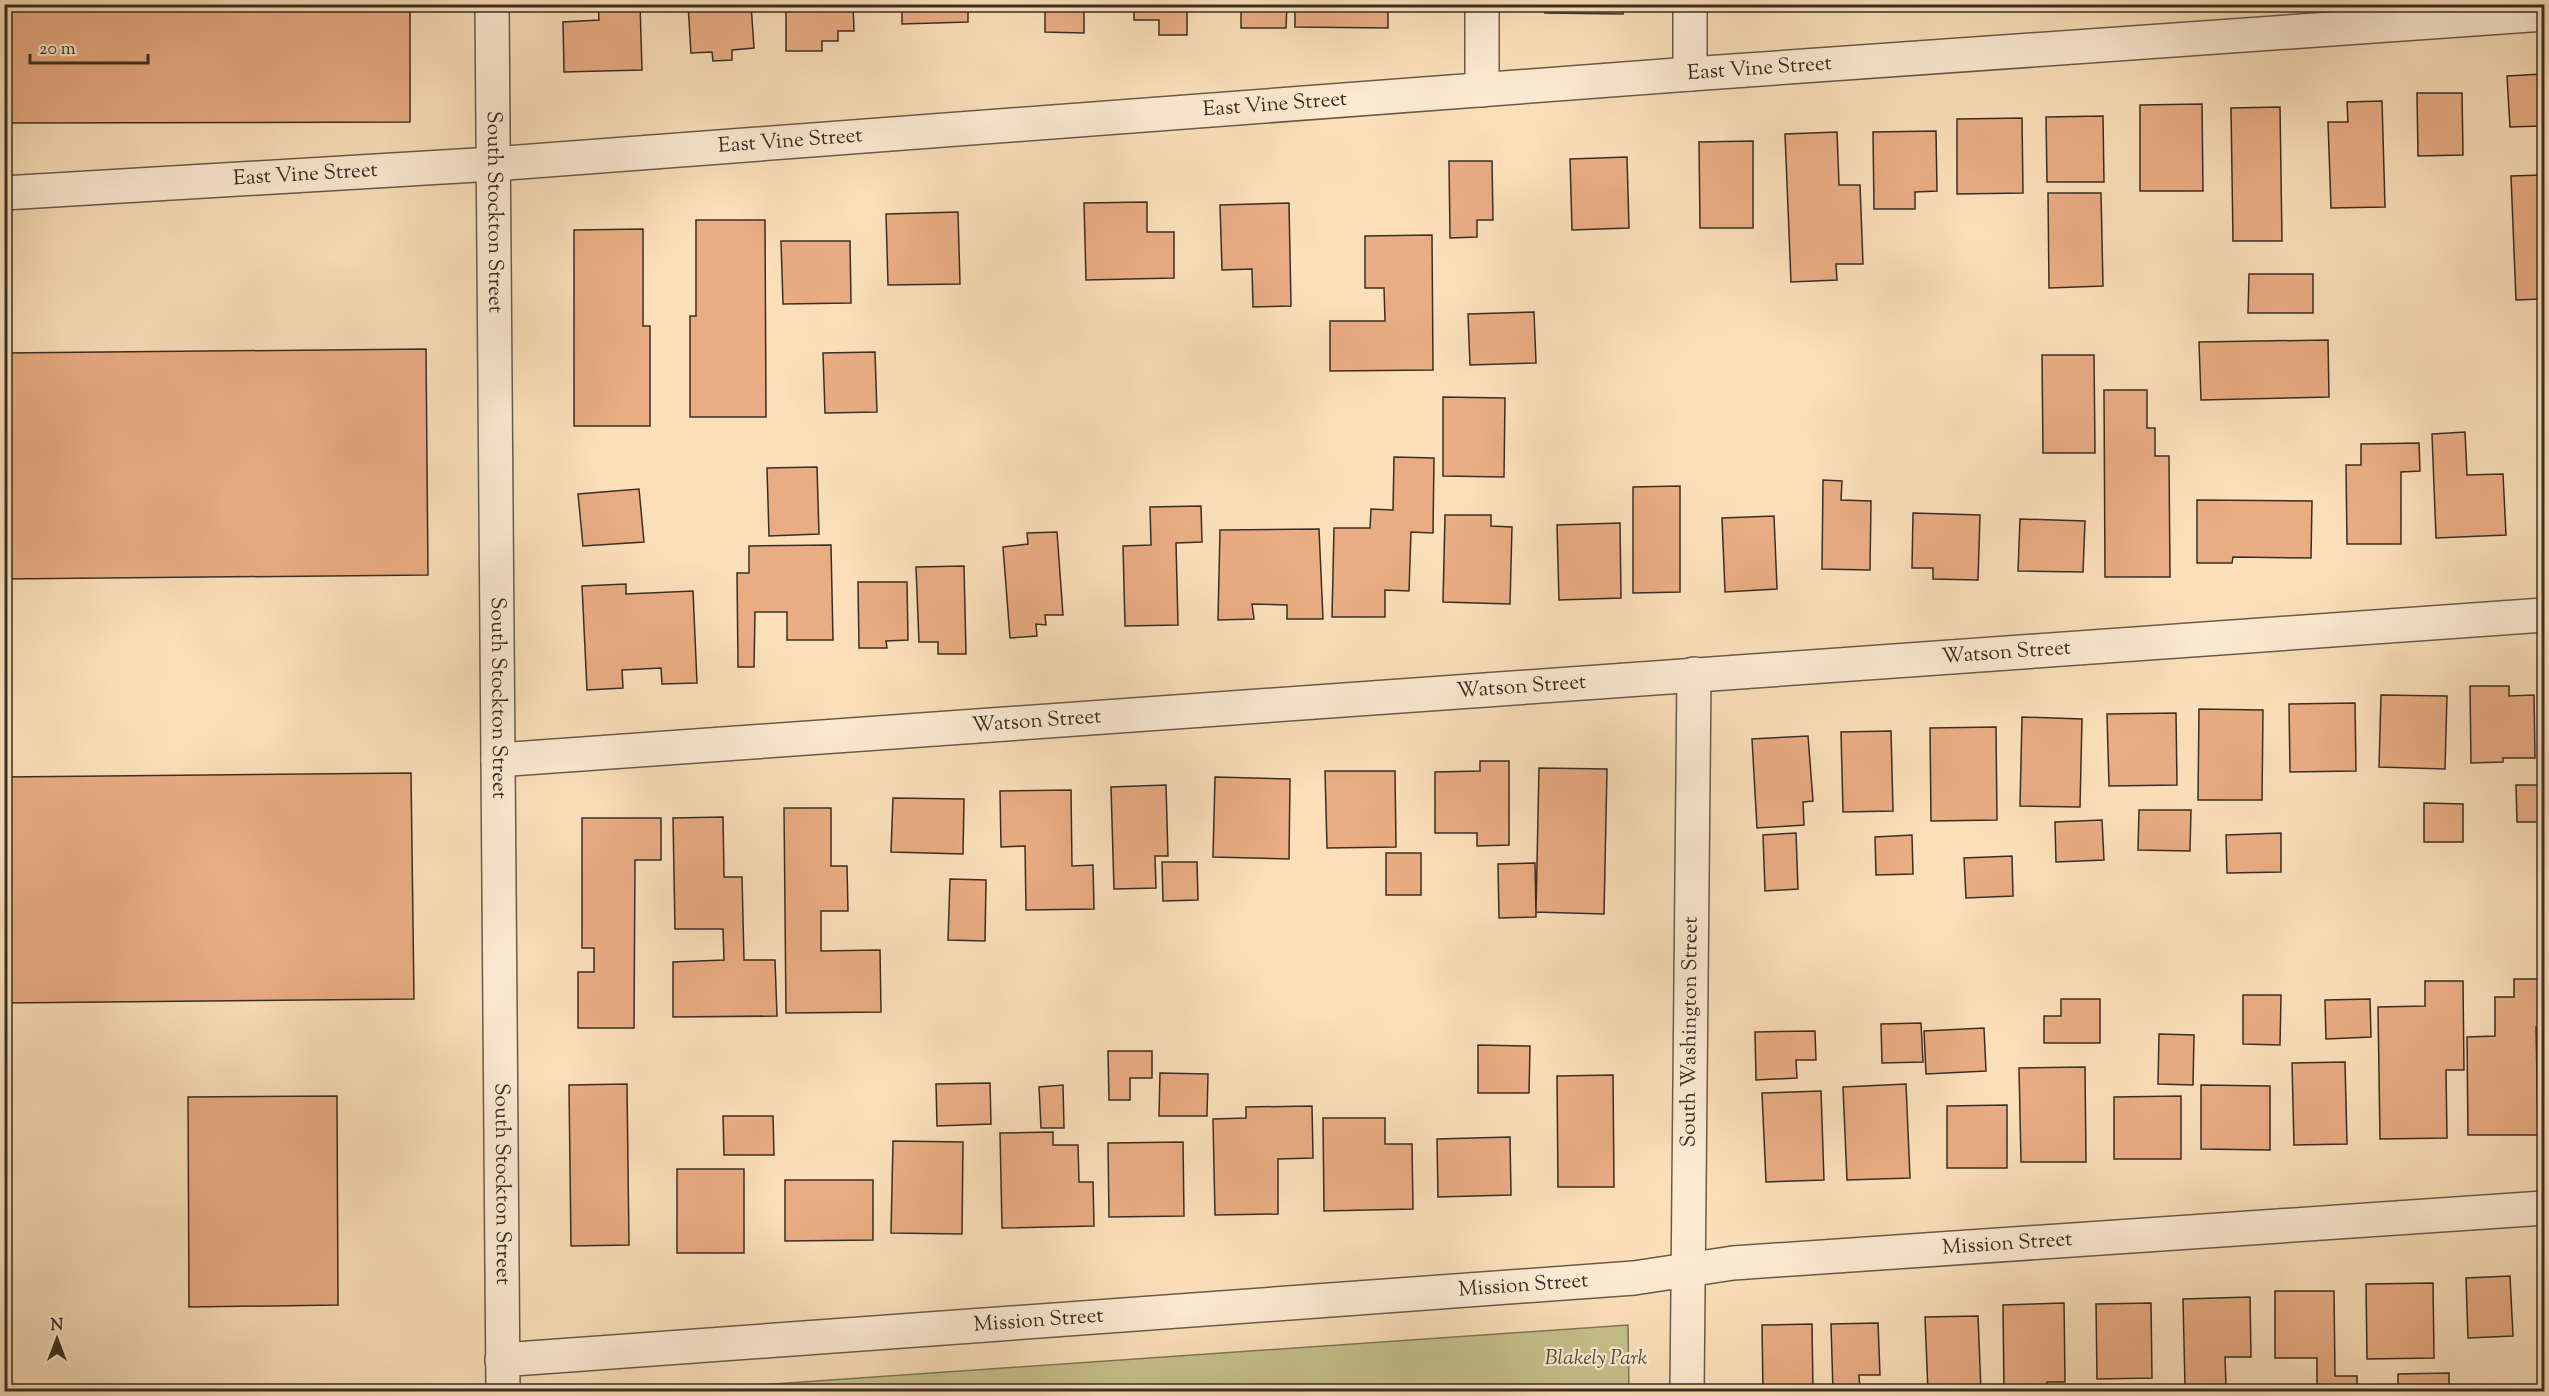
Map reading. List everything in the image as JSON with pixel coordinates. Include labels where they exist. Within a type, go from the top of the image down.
[{"type":"street","name":"South Stockton Street","points":[[492,4],[503,1376]]},
{"type":"street","points":[[1482,4],[1482,90]]},
{"type":"street","points":[[1690,4],[1690,74]]},
{"type":"street","name":"East Vine Street","points":[[4,193],[493,164],[1690,74],[2544,14]]},
{"type":"street","name":"Watson Street","points":[[498,760],[2544,615]]},
{"type":"street","name":"South Washington Street","points":[[1687,1392],[1694,674]]},
{"type":"street","name":"Mission Street","points":[[503,1376],[1634,1278],[1745,1262],[2544,1208]]},
{"type":"green space","name":"Blakely Park","points":[[1628,1325],[1629,1391],[671,1391]]},
{"type":"building","points":[[4,4],[410,4],[410,122],[4,123]]},
{"type":"building","points":[[598,4],[640,4],[642,70],[564,72],[563,22],[599,20]]},
{"type":"building","points":[[688,4],[751,4],[754,48],[732,50],[732,60],[713,61],[712,52],[691,53]]},
{"type":"building","points":[[786,4],[853,4],[854,31],[838,31],[838,41],[822,41],[822,51],[786,51]]},
{"type":"building","points":[[902,4],[968,4],[968,22],[902,24]]},
{"type":"building","points":[[1045,4],[1084,4],[1084,33],[1045,32]]},
{"type":"building","points":[[1134,4],[1187,4],[1187,35],[1159,35],[1159,20],[1134,20]]},
{"type":"building","points":[[1241,4],[1287,4],[1286,28],[1241,28]]},
{"type":"building","points":[[1295,4],[1388,4],[1388,28],[1295,27]]},
{"type":"building","points":[[1545,4],[1623,4],[1623,14],[1545,13]]},
{"type":"building","points":[[2544,74],[2544,126],[2510,127],[2507,76]]},
{"type":"building","points":[[2417,93],[2462,93],[2463,155],[2418,156]]},
{"type":"building","points":[[2382,101],[2385,207],[2331,208],[2328,122],[2348,122],[2347,102]]},
{"type":"building","points":[[2202,104],[2203,191],[2140,191],[2140,105]]},
{"type":"building","points":[[2280,107],[2282,241],[2233,241],[2231,108]]},
{"type":"building","points":[[2103,116],[2104,182],[2047,182],[2046,117]]},
{"type":"building","points":[[2022,118],[2023,193],[1957,194],[1957,119]]},
{"type":"building","points":[[1936,131],[1937,191],[1915,192],[1915,209],[1874,209],[1873,132]]},
{"type":"building","points":[[1837,132],[1839,185],[1860,185],[1863,264],[1836,264],[1837,280],[1791,282],[1785,134]]},
{"type":"building","points":[[1753,141],[1753,228],[1700,228],[1699,142]]},
{"type":"building","points":[[1627,157],[1629,228],[1572,230],[1570,159]]},
{"type":"building","points":[[1449,161],[1492,161],[1493,220],[1477,220],[1477,237],[1450,238]]},
{"type":"building","points":[[2544,175],[2544,299],[2516,300],[2511,176]]},
{"type":"building","points":[[2048,193],[2101,193],[2103,286],[2049,288]]},
{"type":"building","points":[[1147,202],[1147,232],[1174,232],[1174,278],[1086,280],[1084,203]]},
{"type":"building","points":[[1289,203],[1291,306],[1253,307],[1252,269],[1222,270],[1220,205]]},
{"type":"building","points":[[958,212],[960,284],[888,285],[886,214]]},
{"type":"building","points":[[696,220],[765,220],[766,417],[690,417],[690,316],[696,316]]},
{"type":"building","points":[[643,229],[643,326],[650,326],[650,426],[574,426],[574,230]]},
{"type":"building","points":[[1432,235],[1433,370],[1330,371],[1330,321],[1385,321],[1384,288],[1365,288],[1365,236]]},
{"type":"building","points":[[781,241],[850,241],[851,303],[783,304]]},
{"type":"building","points":[[2249,274],[2313,274],[2313,313],[2248,313]]},
{"type":"building","points":[[1534,312],[1536,363],[1470,365],[1468,314]]},
{"type":"building","points":[[2328,340],[2329,397],[2201,400],[2199,342]]},
{"type":"building","points":[[426,349],[428,575],[4,579],[4,353]]},
{"type":"building","points":[[875,352],[877,412],[825,413],[823,353]]},
{"type":"building","points":[[2042,355],[2094,355],[2095,453],[2043,453]]},
{"type":"building","points":[[2104,390],[2147,390],[2147,428],[2155,428],[2155,456],[2169,456],[2170,577],[2105,577]]},
{"type":"building","points":[[1443,397],[1505,398],[1504,477],[1443,476]]},
{"type":"building","points":[[2465,432],[2467,475],[2503,474],[2506,535],[2436,538],[2432,434]]},
{"type":"building","points":[[2419,443],[2420,471],[2401,472],[2401,544],[2347,544],[2346,465],[2361,465],[2361,444]]},
{"type":"building","points":[[1394,457],[1434,458],[1433,533],[1411,532],[1409,591],[1385,590],[1385,617],[1332,617],[1334,528],[1370,528],[1371,509],[1393,510]]},
{"type":"building","points":[[817,467],[819,534],[769,536],[767,468]]},
{"type":"building","points":[[1823,480],[1842,481],[1841,500],[1871,501],[1870,570],[1822,569]]},
{"type":"building","points":[[1680,486],[1680,592],[1633,593],[1633,487]]},
{"type":"building","points":[[639,489],[644,542],[583,546],[578,494]]},
{"type":"building","points":[[2197,500],[2312,501],[2311,558],[2233,557],[2232,563],[2197,563]]},
{"type":"building","points":[[1201,506],[1202,542],[1176,543],[1178,625],[1125,626],[1123,546],[1151,545],[1150,507]]},
{"type":"building","points":[[1913,513],[1980,515],[1978,580],[1933,579],[1933,568],[1912,568]]},
{"type":"building","points":[[1445,515],[1491,515],[1491,526],[1512,527],[1510,604],[1443,602]]},
{"type":"building","points":[[1774,516],[1777,589],[1725,592],[1722,518]]},
{"type":"building","points":[[2020,519],[2085,521],[2083,572],[2018,571]]},
{"type":"building","points":[[1620,523],[1621,598],[1559,600],[1557,525]]},
{"type":"building","points":[[1319,529],[1323,619],[1287,619],[1287,605],[1252,604],[1254,619],[1218,620],[1220,530]]},
{"type":"building","points":[[1057,532],[1063,615],[1045,615],[1046,625],[1036,624],[1037,636],[1010,638],[1003,547],[1028,544],[1027,533]]},
{"type":"building","points":[[831,545],[833,640],[787,640],[787,612],[755,612],[754,667],[738,667],[737,573],[749,573],[749,546]]},
{"type":"building","points":[[964,566],[966,654],[938,654],[938,642],[919,642],[916,567]]},
{"type":"building","points":[[858,582],[907,582],[908,640],[886,641],[887,648],[859,648]]},
{"type":"building","points":[[626,584],[626,594],[693,591],[697,683],[662,684],[661,668],[622,670],[623,688],[587,690],[582,586]]},
{"type":"building","points":[[2470,686],[2509,686],[2509,696],[2534,695],[2535,758],[2503,758],[2503,762],[2471,763]]},
{"type":"building","points":[[2381,695],[2447,696],[2445,769],[2379,767]]},
{"type":"building","points":[[2355,703],[2356,771],[2290,772],[2289,704]]},
{"type":"building","points":[[2199,709],[2263,710],[2262,800],[2198,800]]},
{"type":"building","points":[[2176,713],[2177,785],[2109,786],[2107,714]]},
{"type":"building","points":[[2022,717],[2082,719],[2080,807],[2020,806]]},
{"type":"building","points":[[1996,727],[1997,820],[1931,821],[1930,728]]},
{"type":"building","points":[[1891,731],[1893,811],[1843,812],[1841,732]]},
{"type":"building","points":[[1808,736],[1813,801],[1803,802],[1804,825],[1757,828],[1752,739]]},
{"type":"building","points":[[1480,761],[1509,761],[1509,845],[1477,846],[1477,833],[1435,833],[1435,772],[1480,771]]},
{"type":"building","points":[[1539,768],[1607,769],[1604,914],[1536,912]]},
{"type":"building","points":[[1325,771],[1395,771],[1396,847],[1327,848]]},
{"type":"building","points":[[411,773],[414,999],[4,1003],[4,777]]},
{"type":"building","points":[[1215,777],[1290,779],[1289,859],[1213,857]]},
{"type":"building","points":[[1166,785],[1168,856],[1155,856],[1156,888],[1114,889],[1111,787]]},
{"type":"building","points":[[2516,785],[2544,785],[2544,822],[2517,822]]},
{"type":"building","points":[[1071,790],[1072,866],[1093,865],[1094,909],[1026,910],[1025,846],[1001,847],[1000,791]]},
{"type":"building","points":[[893,798],[964,799],[963,854],[891,852]]},
{"type":"building","points":[[2424,803],[2463,804],[2463,842],[2424,842]]},
{"type":"building","points":[[784,808],[831,808],[831,866],[847,866],[848,911],[821,911],[821,951],[880,950],[881,1012],[786,1013]]},
{"type":"building","points":[[2139,810],[2191,810],[2190,851],[2138,850]]},
{"type":"building","points":[[723,817],[724,877],[742,877],[744,960],[775,960],[777,1016],[673,1017],[673,962],[724,960],[723,929],[675,929],[673,818]]},
{"type":"building","points":[[582,818],[661,818],[661,860],[635,860],[634,1028],[578,1028],[578,972],[594,972],[594,948],[582,948]]},
{"type":"building","points":[[2102,820],[2104,860],[2056,862],[2055,822]]},
{"type":"building","points":[[1796,833],[1798,889],[1765,891],[1763,835]]},
{"type":"building","points":[[2281,833],[2281,872],[2227,873],[2226,835]]},
{"type":"building","points":[[1912,835],[1913,874],[1876,875],[1875,837]]},
{"type":"building","points":[[1386,853],[1421,853],[1421,895],[1386,895]]},
{"type":"building","points":[[2012,856],[2013,896],[1966,898],[1964,858]]},
{"type":"building","points":[[1162,862],[1197,862],[1198,900],[1163,901]]},
{"type":"building","points":[[1535,863],[1536,917],[1499,918],[1498,864]]},
{"type":"building","points":[[950,879],[986,880],[985,941],[948,940]]},
{"type":"building","points":[[2514,979],[2544,979],[2544,1027],[2536,1027],[2538,1135],[2468,1135],[2467,1037],[2495,1036],[2495,997],[2514,997]]},
{"type":"building","points":[[2425,981],[2463,981],[2464,1070],[2446,1070],[2447,1138],[2380,1139],[2378,1007],[2425,1006]]},
{"type":"building","points":[[2243,995],[2281,995],[2280,1045],[2243,1044]]},
{"type":"building","points":[[2061,999],[2100,999],[2100,1043],[2044,1043],[2044,1016],[2061,1016]]},
{"type":"building","points":[[2370,999],[2371,1037],[2326,1039],[2325,1000]]},
{"type":"building","points":[[1921,1023],[1923,1062],[1882,1063],[1881,1024]]},
{"type":"building","points":[[1984,1028],[1986,1071],[1926,1074],[1924,1031]]},
{"type":"building","points":[[1815,1031],[1816,1060],[1796,1060],[1797,1078],[1756,1080],[1755,1032]]},
{"type":"building","points":[[2159,1034],[2194,1035],[2193,1085],[2158,1084]]},
{"type":"building","points":[[1478,1045],[1530,1046],[1529,1093],[1478,1093]]},
{"type":"building","points":[[1108,1051],[1152,1051],[1152,1078],[1130,1078],[1130,1100],[1109,1100]]},
{"type":"building","points":[[2345,1062],[2347,1144],[2294,1145],[2292,1063]]},
{"type":"building","points":[[2085,1067],[2086,1162],[2021,1162],[2019,1068]]},
{"type":"building","points":[[1160,1073],[1208,1074],[1207,1116],[1159,1116]]},
{"type":"building","points":[[1613,1075],[1614,1187],[1558,1187],[1557,1076]]},
{"type":"building","points":[[990,1083],[991,1124],[937,1126],[936,1084]]},
{"type":"building","points":[[627,1084],[629,1245],[571,1246],[569,1085]]},
{"type":"building","points":[[1906,1084],[1910,1178],[1847,1180],[1843,1087]]},
{"type":"building","points":[[1063,1085],[1064,1128],[1041,1128],[1039,1087]]},
{"type":"building","points":[[2201,1085],[2270,1086],[2270,1150],[2201,1149]]},
{"type":"building","points":[[1821,1091],[1824,1180],[1766,1182],[1762,1093]]},
{"type":"building","points":[[337,1096],[338,1305],[189,1307],[188,1097]]},
{"type":"building","points":[[2181,1096],[2181,1159],[2114,1159],[2114,1097]]},
{"type":"building","points":[[2007,1105],[2007,1168],[1947,1168],[1947,1106]]},
{"type":"building","points":[[1312,1106],[1313,1158],[1278,1159],[1278,1214],[1215,1215],[1213,1119],[1246,1118],[1246,1107]]},
{"type":"building","points":[[723,1116],[773,1116],[774,1155],[724,1155]]},
{"type":"building","points":[[1323,1118],[1385,1118],[1385,1144],[1412,1144],[1413,1209],[1324,1211]]},
{"type":"building","points":[[1053,1132],[1053,1145],[1078,1145],[1079,1182],[1093,1182],[1094,1226],[1002,1228],[1000,1133]]},
{"type":"building","points":[[1510,1137],[1511,1195],[1438,1197],[1437,1139]]},
{"type":"building","points":[[893,1141],[963,1142],[962,1234],[891,1233]]},
{"type":"building","points":[[1183,1142],[1184,1216],[1109,1217],[1108,1143]]},
{"type":"building","points":[[677,1169],[744,1169],[744,1253],[677,1253]]},
{"type":"building","points":[[785,1180],[873,1180],[873,1240],[785,1241]]},
{"type":"building","points":[[2510,1276],[2513,1336],[2468,1338],[2466,1278]]},
{"type":"building","points":[[2433,1283],[2434,1358],[2367,1359],[2366,1284]]},
{"type":"building","points":[[2275,1291],[2334,1291],[2335,1376],[2357,1376],[2357,1392],[2317,1392],[2317,1358],[2275,1358]]},
{"type":"building","points":[[2250,1297],[2251,1357],[2225,1357],[2226,1386],[2185,1387],[2183,1299]]},
{"type":"building","points":[[2064,1303],[2065,1382],[2047,1382],[2047,1392],[2004,1392],[2003,1305]]},
{"type":"building","points":[[2151,1303],[2152,1378],[2097,1379],[2096,1304]]},
{"type":"building","points":[[1978,1316],[1981,1392],[1928,1392],[1925,1317]]},
{"type":"building","points":[[1878,1323],[1880,1375],[1859,1375],[1860,1392],[1833,1392],[1831,1324]]},
{"type":"building","points":[[1812,1324],[1813,1392],[1763,1392],[1762,1325]]},
{"type":"building","points":[[2449,1373],[2449,1392],[2398,1392],[2398,1374]]}]
